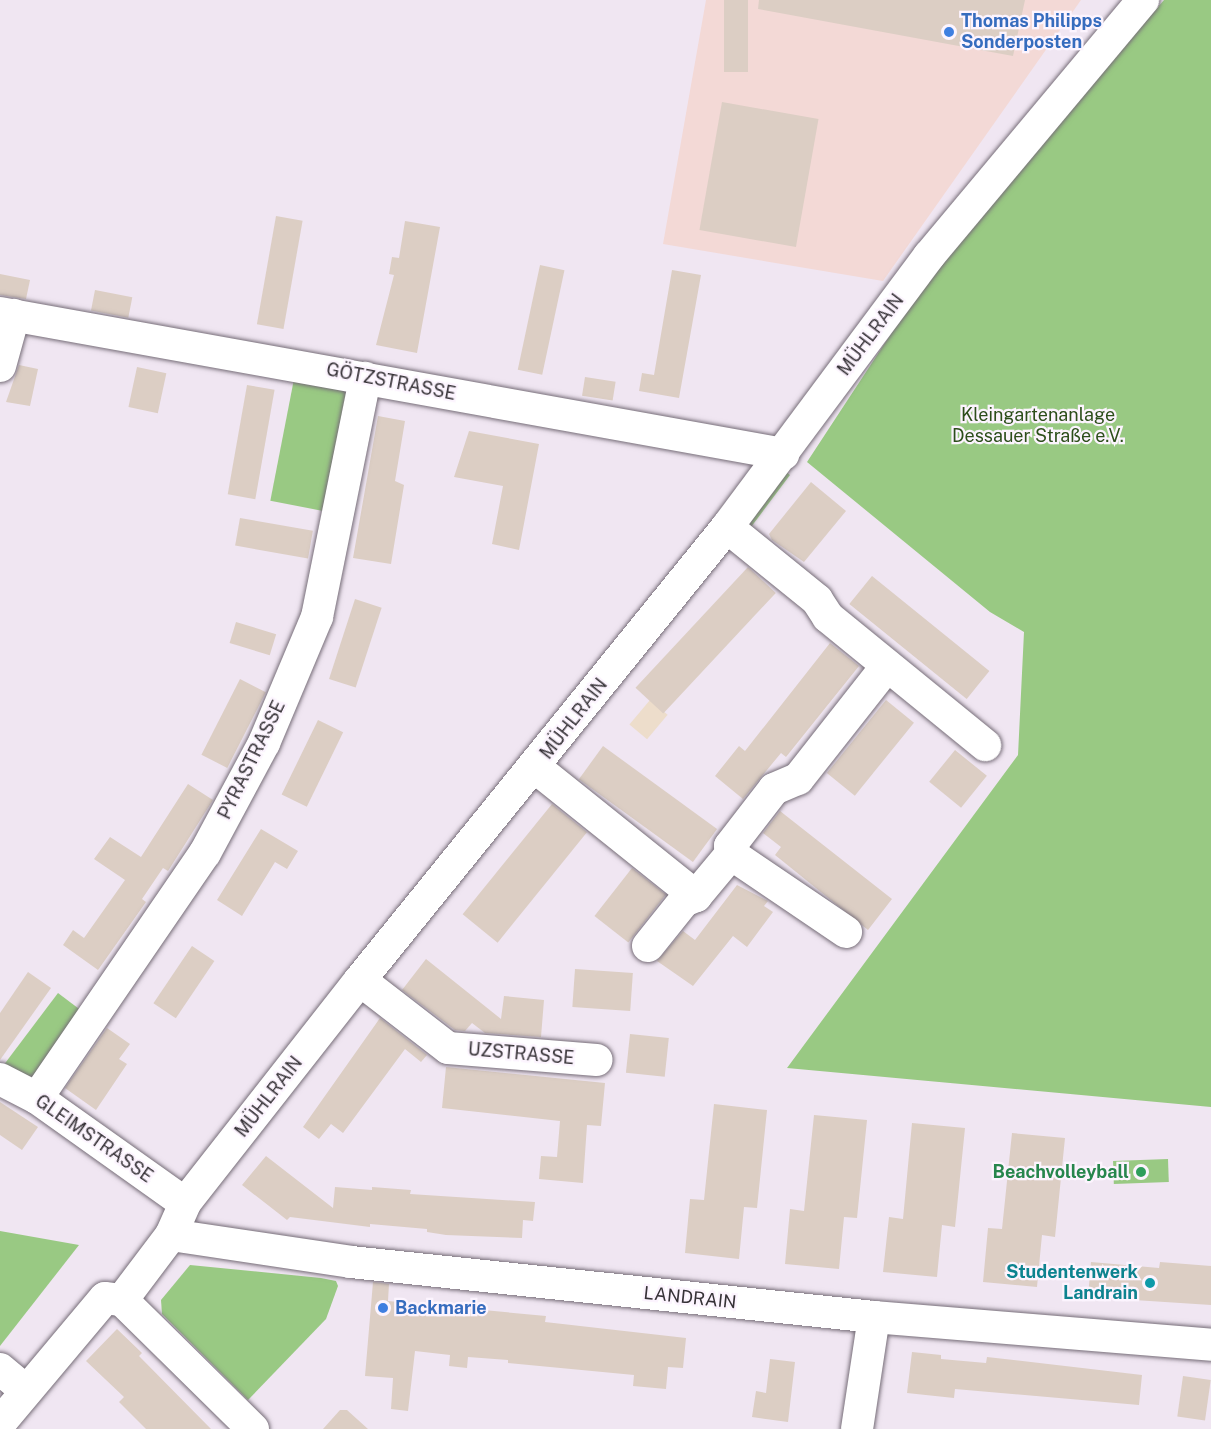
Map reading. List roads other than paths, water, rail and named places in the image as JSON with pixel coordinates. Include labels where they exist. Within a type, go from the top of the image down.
[{"type":"street","name":"MÜHLRAIN","points":[[122,1300],[171,1235],[185,1203],[360,980],[536,768],[727,527],[929,256],[1143,0]]},
{"type":"street","name":"GÖTZSTRASSE","points":[[7,314],[783,453]]},
{"type":"street","points":[[0,366],[7,314]]},
{"type":"street","name":"PYRASTRASSE","points":[[37,1098],[205,854],[264,743],[317,617],[365,378]]},
{"type":"street","points":[[727,527],[817,600],[828,617],[985,745]]},
{"type":"street","points":[[648,946],[684,901],[696,896],[731,854],[730,846],[774,789],[798,779],[887,666]]},
{"type":"street","points":[[536,768],[696,896]]},
{"type":"street","points":[[731,854],[846,932]]},
{"type":"street","name":"UZSTRASSE","points":[[360,980],[448,1048],[597,1060]]},
{"type":"street","name":"GLEIMSTRASSE","points":[[0,1079],[37,1098],[185,1203]]},
{"type":"street","name":"LANDRAIN","points":[[171,1235],[351,1262],[874,1317],[1211,1344]]},
{"type":"street","points":[[0,1423],[105,1298],[122,1300],[253,1429]]},
{"type":"street","points":[[857,1429],[874,1317]]},
{"type":"street","points":[[0,1369],[26,1390]]},
{"type":"place","name":"Thomas Philipps Sonderposten","points":[[949,32]]},
{"type":"place","name":"Beachvolleyball","points":[[1141,1172]]},
{"type":"place","name":"Studentenwerk Landrain","points":[[1150,1283]]},
{"type":"place","name":"Backmarie","points":[[383,1308]]},
{"type":"park label","name":"Kleingartenanlage Dessauer Straße e.V.","points":[[1038,426]]}]
